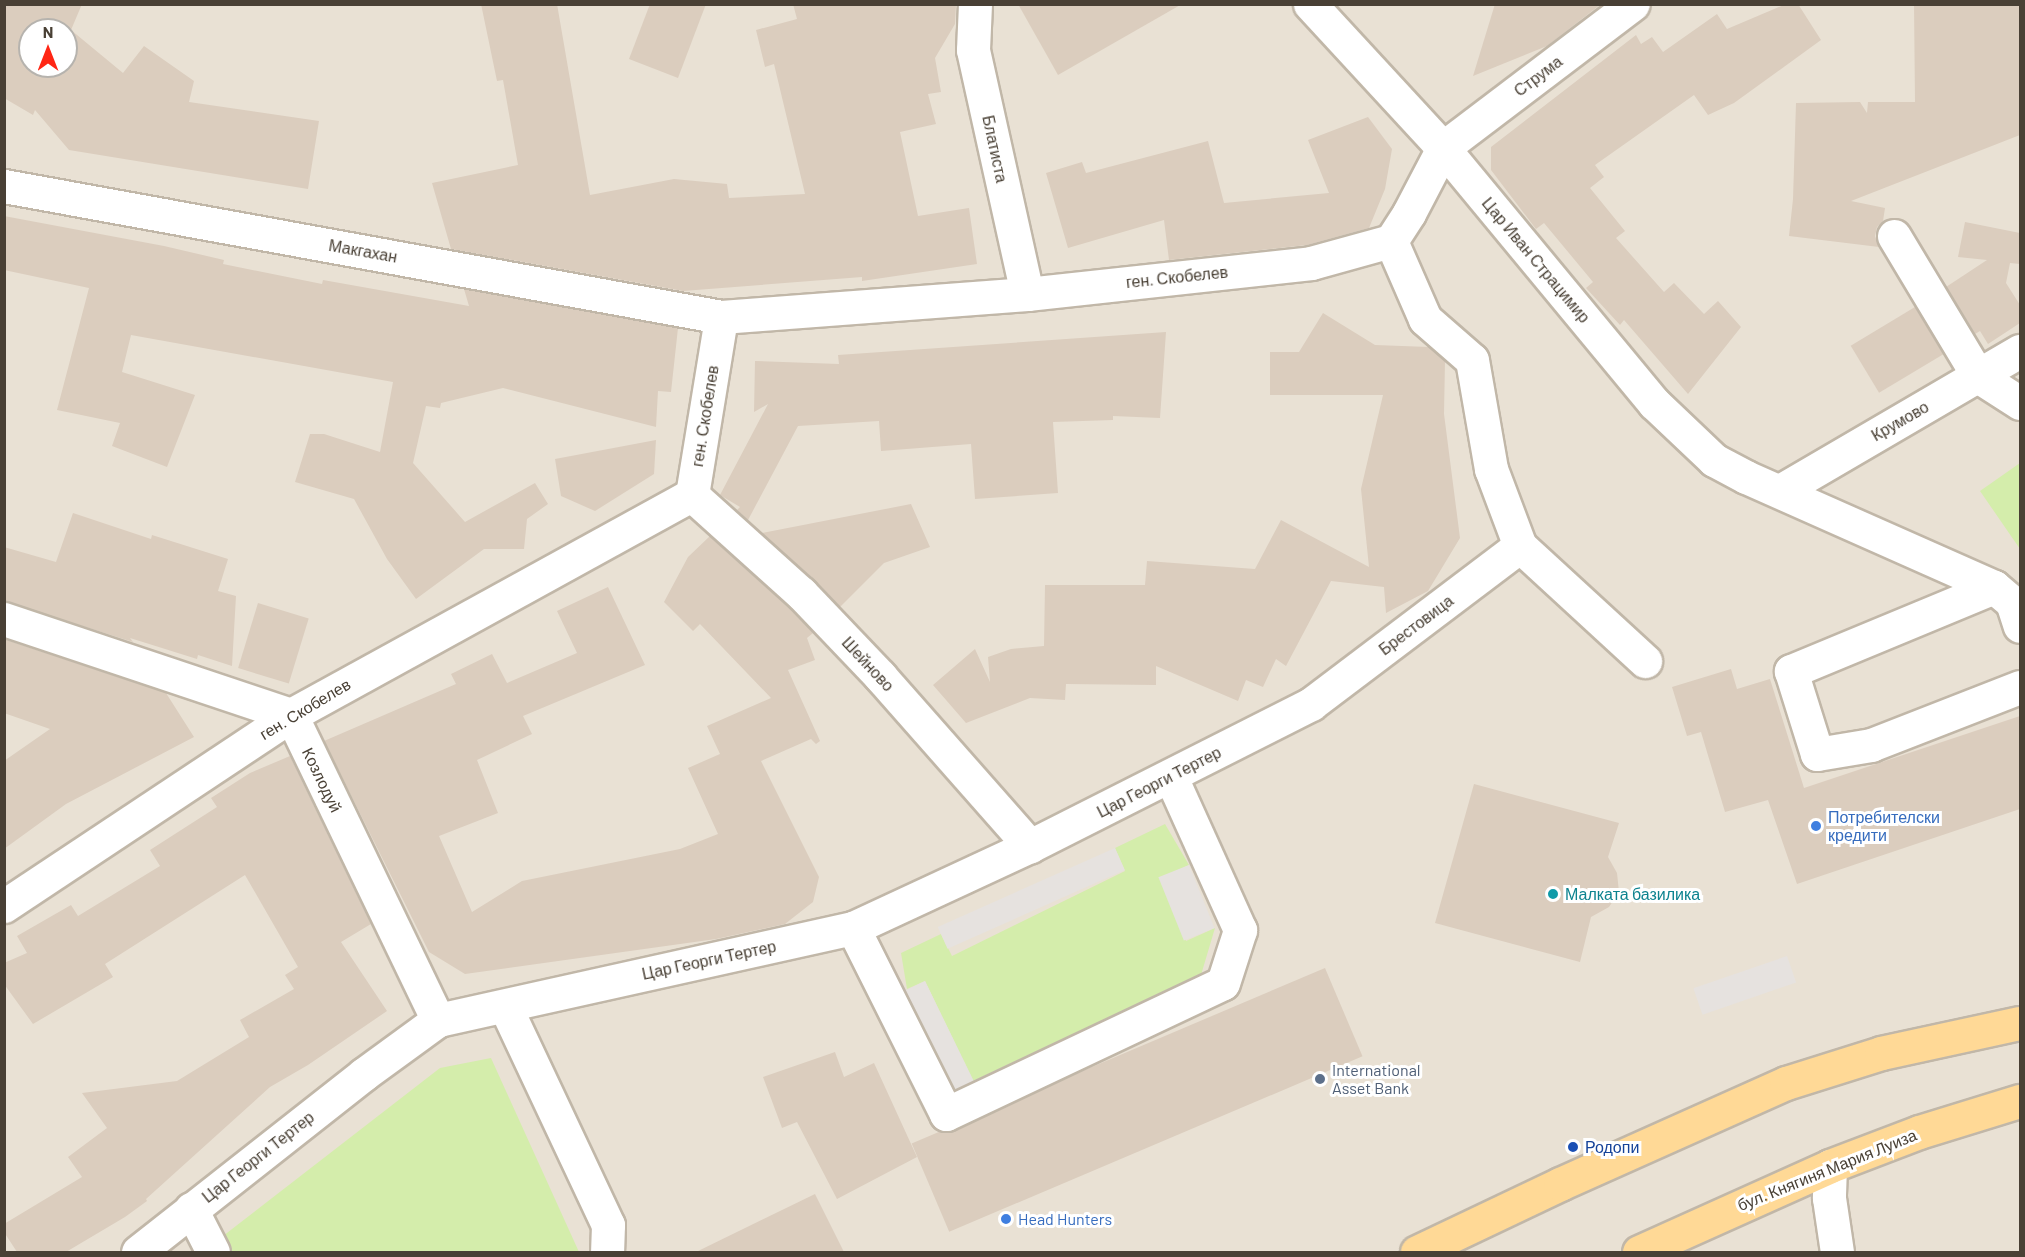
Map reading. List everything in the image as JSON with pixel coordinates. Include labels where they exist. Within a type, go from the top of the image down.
[{"type":"main road","points":[[1417,1252],[1560,1184],[1786,1083],[1881,1053],[2020,1023]]},
{"type":"main road","name":"бул. Княгиня Мария Луиза","points":[[1639,1252],[1830,1166],[1919,1132],[2020,1101]]},
{"type":"street","name":"Блатиста","points":[[975,4],[973,50],[1026,294]]},
{"type":"street","name":"Цар Иван Страцимир","points":[[1310,4],[1443,148],[1654,403],[1714,460],[1746,477],[1780,490],[1994,587]]},
{"type":"street","name":"Струма","points":[[1443,148],[1633,4]]},
{"type":"street","points":[[1443,148],[1409,213],[1391,241],[1425,319],[1472,360],[1491,469],[1520,546],[1646,661]]},
{"type":"street","name":"Макгахан","points":[[4,186],[721,317]]},
{"type":"street","points":[[1894,236],[1978,376],[2020,403]]},
{"type":"street","name":"ген. Скобелев","points":[[4,906],[291,715],[692,495],[721,317],[1026,294],[1311,263],[1391,241]]},
{"type":"street","name":"Крумово","points":[[1780,490],[2020,351]]},
{"type":"street","name":"Шейново","points":[[692,495],[801,593],[880,676],[1030,846]]},
{"type":"street","name":"Брестовица","points":[[1311,704],[1520,546]]},
{"type":"street","points":[[2020,626],[2012,602],[1994,587],[1791,670],[1816,754],[1871,745],[2020,687]]},
{"type":"street","points":[[4,619],[291,715]]},
{"type":"street","name":"Цар Георги Тертер","points":[[138,1252],[438,1020],[853,928],[1030,846],[1171,777],[1311,704]]},
{"type":"street","name":"Козлодуй","points":[[291,715],[438,1020]]},
{"type":"street","points":[[853,928],[946,1114],[1223,983],[1240,930],[1171,777]]},
{"type":"street","points":[[506,1006],[608,1225],[607,1252]]},
{"type":"street","points":[[1830,1166],[1829,1198],[1836,1252]]},
{"type":"street","points":[[191,1209],[213,1252]]},
{"type":"shaded area","points":[[5,5],[2020,5],[2020,1252],[5,1252]]},
{"type":"shaded area","points":[[1115,848],[1125,870],[948,949],[938,927]]},
{"type":"shaded area","points":[[1189,865],[1214,928],[1184,940],[1158,877]]},
{"type":"shaded area","points":[[1787,956],[1796,982],[1703,1015],[1693,988]]},
{"type":"shaded area","points":[[925,981],[974,1081],[937,1099],[888,999]]},
{"type":"green space","points":[[2020,463],[2020,549],[1980,491]]},
{"type":"green space","points":[[1165,824],[1189,865],[1160,878],[1186,941],[1215,928],[1201,975],[973,1081],[925,981],[907,989],[901,953],[941,934],[952,956],[1125,871],[1115,848]]},
{"type":"green space","points":[[491,1058],[579,1252],[231,1252],[223,1236],[440,1068]]},
{"type":"building","points":[[4,4],[82,4],[76,18],[18,18],[18,78],[78,78],[78,36],[123,73],[144,46],[194,81],[189,102],[319,121],[308,189],[69,150],[35,110],[33,115],[4,98]]},
{"type":"building","points":[[481,4],[557,4],[590,195],[674,179],[727,184],[729,198],[805,194],[774,64],[765,67],[756,30],[797,19],[793,4],[956,4],[955,24],[935,58],[941,92],[928,94],[936,124],[900,132],[918,216],[969,208],[977,264],[862,281],[862,277],[683,291],[451,249],[432,183],[518,165],[503,80],[497,81]]},
{"type":"building","points":[[650,4],[706,4],[678,78],[629,59]]},
{"type":"building","points":[[1018,4],[1182,4],[1058,75]]},
{"type":"building","points":[[1495,4],[1601,4],[1547,46],[1473,76]]},
{"type":"building","points":[[1786,4],[1798,4],[1821,40],[1734,103],[1708,115],[1694,95],[1595,165],[1604,177],[1590,188],[1625,231],[1616,238],[1664,292],[1674,283],[1704,314],[1718,301],[1741,327],[1688,394],[1624,320],[1620,325],[1586,288],[1593,282],[1544,223],[1536,229],[1491,170],[1491,147],[1636,35],[1641,44],[1652,37],[1663,52],[1717,14],[1727,29]]},
{"type":"building","points":[[1914,4],[2020,4],[2020,135],[1851,201],[1885,208],[1883,221],[1877,227],[1875,236],[1879,247],[1789,236],[1793,199],[1796,103],[1860,102],[1867,113],[1868,102],[1915,102]]},
{"type":"building","points":[[1368,117],[1392,149],[1385,189],[1369,228],[1307,245],[1169,260],[1164,220],[1068,248],[1046,173],[1082,162],[1086,173],[1208,141],[1224,203],[1329,193],[1308,140]]},
{"type":"building","points":[[4,216],[164,246],[224,260],[223,264],[322,284],[323,280],[469,306],[464,289],[678,328],[671,392],[658,391],[656,427],[503,388],[441,403],[440,408],[426,406],[413,463],[465,522],[535,483],[548,504],[527,519],[524,549],[484,549],[416,599],[387,559],[354,499],[295,482],[310,434],[324,434],[380,452],[393,382],[131,335],[122,372],[195,395],[167,467],[112,446],[120,423],[57,410],[89,288],[4,270]]},
{"type":"building","points":[[1965,222],[2020,233],[2020,264],[2010,263],[2006,283],[2020,305],[2020,323],[1988,344],[1980,331],[1975,334],[1946,287],[1987,260],[1958,257]]},
{"type":"building","points":[[1915,307],[1943,354],[1879,393],[1851,346]]},
{"type":"building","points":[[1323,313],[1375,345],[1429,347],[1445,361],[1444,414],[1460,538],[1428,591],[1386,613],[1384,587],[1331,581],[1286,666],[1276,659],[1263,687],[1246,680],[1238,701],[1156,666],[1156,685],[1066,684],[1065,700],[1030,698],[966,723],[933,685],[975,649],[990,682],[988,657],[1011,649],[1044,646],[1045,585],[1145,585],[1147,561],[1255,569],[1281,520],[1369,567],[1361,489],[1383,395],[1270,395],[1270,352],[1299,352]]},
{"type":"building","points":[[1166,332],[1160,418],[1113,416],[1113,420],[1053,422],[1058,493],[975,499],[971,444],[881,451],[879,421],[798,426],[748,520],[737,510],[740,507],[720,495],[768,404],[754,412],[755,361],[839,364],[838,355]]},
{"type":"building","points":[[656,440],[654,474],[595,511],[561,496],[555,459]]},
{"type":"building","points":[[911,504],[930,547],[884,563],[840,607],[762,533]]},
{"type":"building","points":[[73,513],[151,539],[152,535],[228,559],[218,591],[236,596],[232,666],[198,655],[197,659],[130,638],[133,642],[4,601],[4,547],[56,562]]},
{"type":"building","points":[[710,536],[788,606],[813,633],[807,638],[815,660],[788,670],[820,741],[816,744],[811,739],[761,761],[819,877],[813,902],[785,924],[716,939],[465,974],[429,952],[324,741],[456,684],[451,674],[492,654],[507,683],[577,653],[557,611],[608,587],[645,665],[523,716],[532,734],[477,760],[498,813],[439,836],[472,912],[522,881],[680,849],[718,834],[688,768],[720,754],[707,726],[771,698],[700,624],[693,631],[664,602],[688,557]]},
{"type":"building","points":[[258,603],[309,618],[289,684],[238,668]]},
{"type":"building","points":[[4,639],[166,693],[194,737],[66,804],[4,849],[4,761],[50,729],[4,713]]},
{"type":"building","points":[[1731,669],[1737,689],[1770,679],[1804,788],[2020,716],[2020,809],[1797,884],[1768,800],[1725,812],[1701,732],[1687,736],[1672,687]]},
{"type":"building","points":[[290,756],[371,924],[341,942],[387,1011],[308,1065],[270,1087],[146,1199],[147,1201],[125,1217],[66,1252],[17,1252],[4,1232],[4,1224],[82,1177],[68,1157],[107,1128],[82,1093],[177,1081],[249,1037],[240,1020],[294,989],[285,975],[298,967],[245,875],[105,964],[113,977],[33,1024],[4,984],[4,963],[27,953],[17,936],[71,905],[78,916],[160,866],[150,850],[217,807],[211,798],[250,773]]},
{"type":"building","points":[[1474,784],[1619,823],[1608,857],[1617,873],[1619,892],[1609,907],[1591,917],[1580,962],[1435,923]]},
{"type":"building","points":[[1325,968],[1363,1056],[949,1232],[912,1143]]},
{"type":"building","points":[[835,1052],[844,1077],[874,1063],[917,1157],[837,1199],[797,1122],[782,1128],[763,1077]]},
{"type":"building","points":[[815,1194],[844,1252],[696,1252]]},
{"type":"place","name":"Потребителски кредити","points":[[1816,826]]},
{"type":"place","name":"Малката базилика","points":[[1553,894]]},
{"type":"place","name":"International Asset Bank","points":[[1320,1079]]},
{"type":"place","name":"Родопи","points":[[1573,1147]]},
{"type":"place","name":"Head Hunters","points":[[1006,1219]]}]
